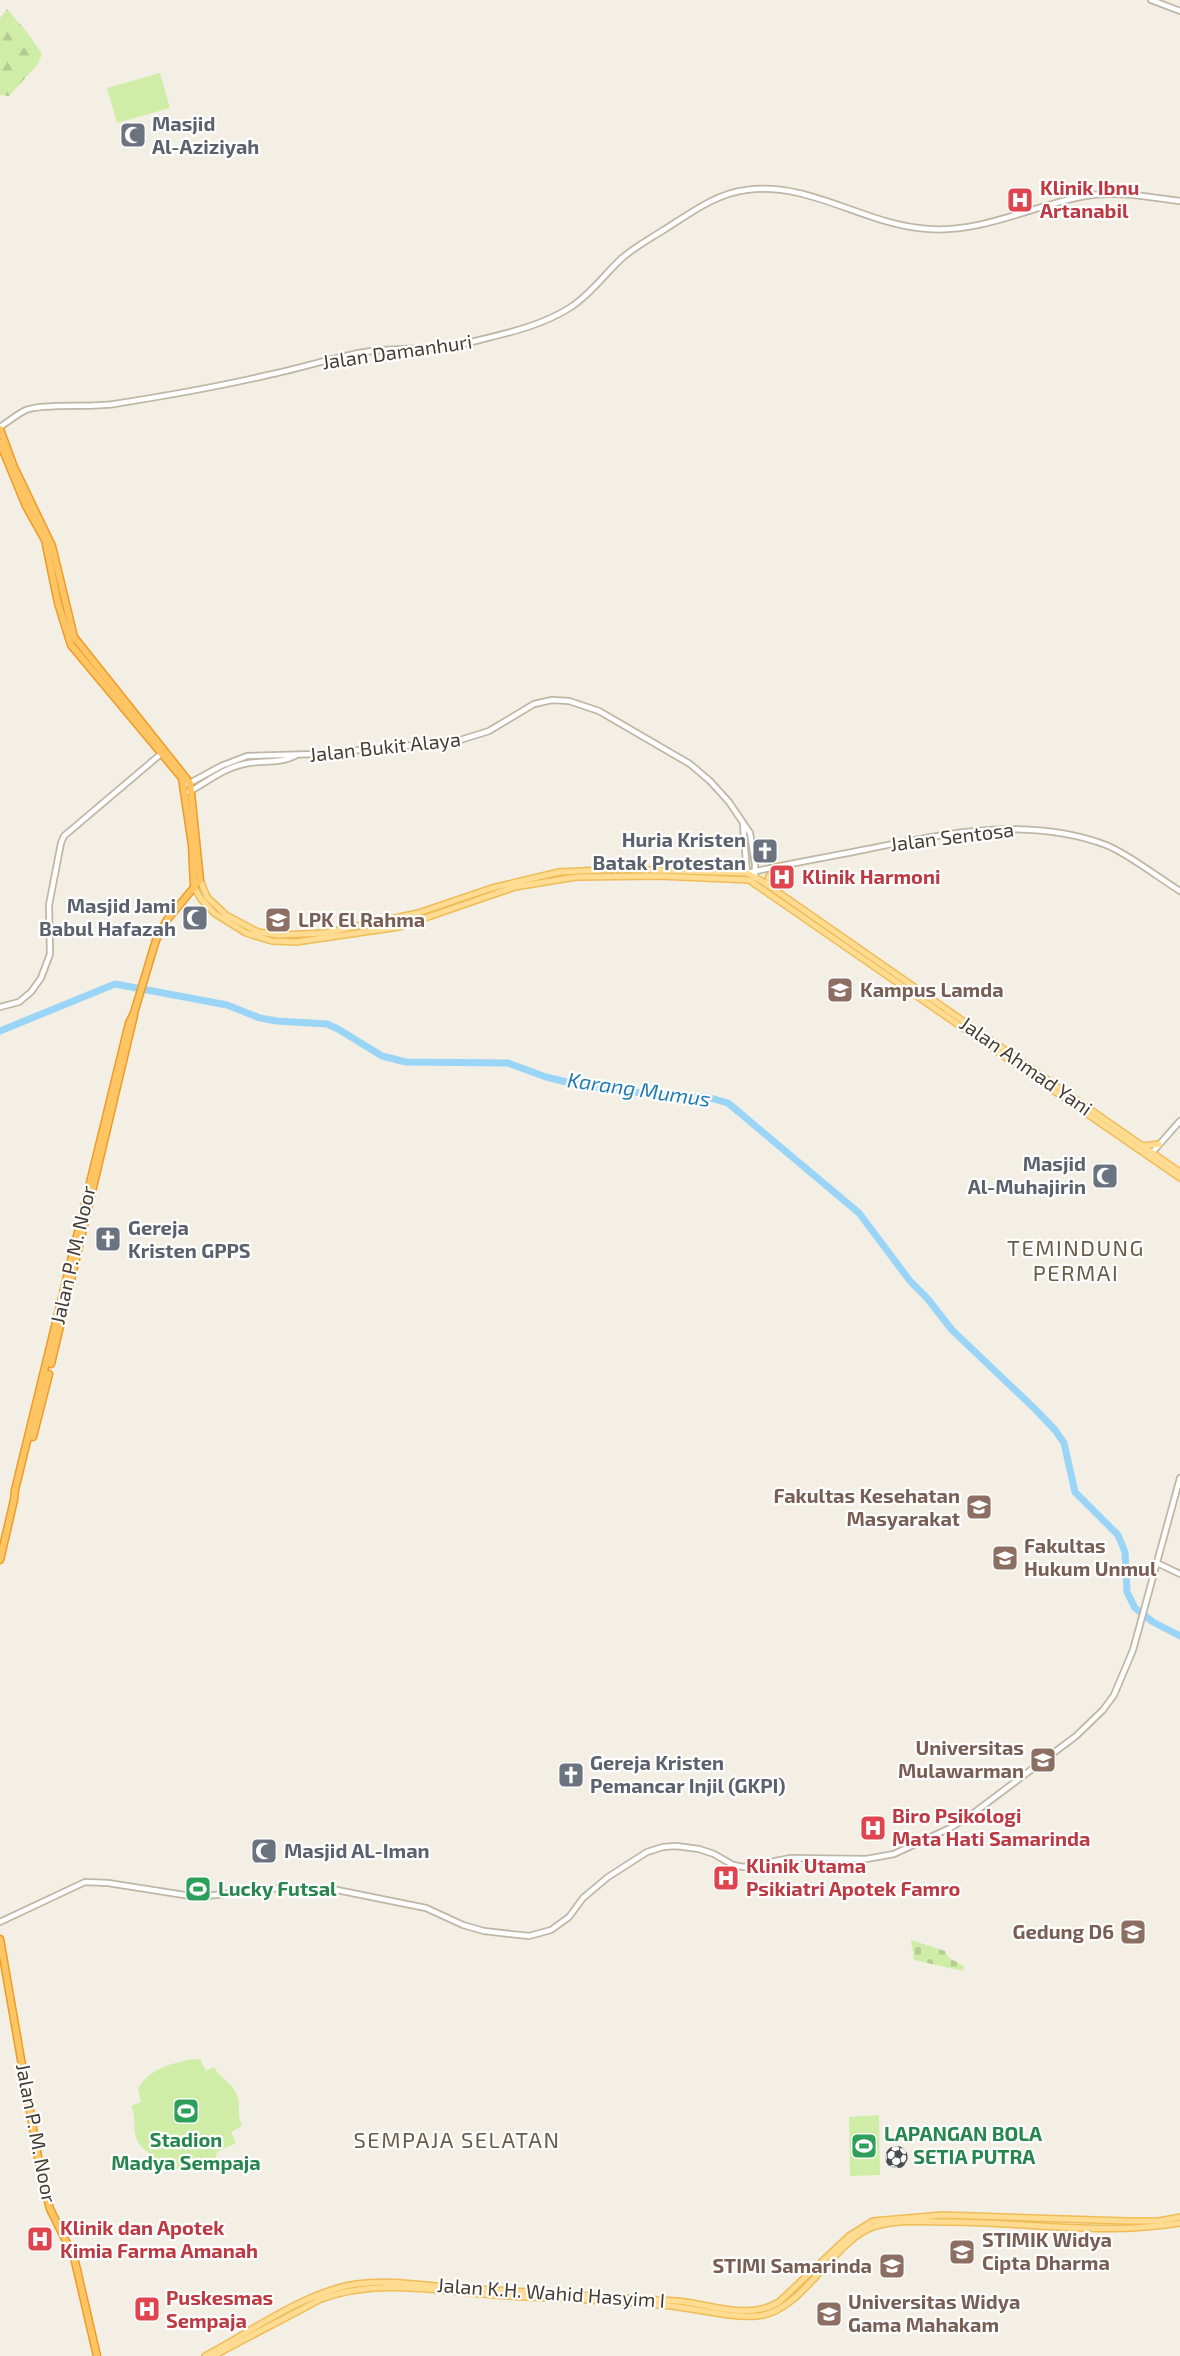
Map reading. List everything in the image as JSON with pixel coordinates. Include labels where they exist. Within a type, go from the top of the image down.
[{"type":"highway","points":[[0,428],[14,466],[51,549],[74,637],[190,783],[188,793],[194,887]]},
{"type":"highway","points":[[0,443],[27,508],[51,549],[58,603],[71,645],[182,778],[183,787],[188,793],[200,880]]},
{"type":"highway","name":"Jalan P. M. Noor","points":[[0,1560],[15,1490],[31,1436],[112,1106],[129,1023],[140,996],[156,940],[167,920],[200,880]]},
{"type":"highway","name":"Jalan P. M. Noor","points":[[0,1939],[41,2174],[50,2209],[74,2257],[97,2356]]},
{"type":"main road","points":[[767,885],[772,872],[779,867]]},
{"type":"main road","points":[[194,887],[214,913],[246,933],[272,941],[297,942],[399,927],[489,895],[579,870],[747,873],[756,879]]},
{"type":"main road","points":[[200,880],[207,897],[226,915],[258,932],[279,935],[324,933],[418,913],[492,888],[546,878],[646,876],[756,879]]},
{"type":"main road","name":"Jalan Ahmad Yani","points":[[756,879],[1141,1146],[1150,1155],[1180,1172]]},
{"type":"main road","name":"Jalan Ahmad Yani","points":[[756,879],[1180,1178]]},
{"type":"main road","points":[[1141,1146],[1159,1144]]},
{"type":"main road","points":[[998,2220],[1160,2221],[1180,2217]]},
{"type":"main road","points":[[998,2220],[1089,2227],[1180,2223]]},
{"type":"main road","name":"Jalan K.H. Wahid Hasyim I","points":[[213,2356],[333,2289],[355,2284],[395,2284],[681,2302],[753,2312],[786,2300],[856,2236],[882,2222],[998,2220]]},
{"type":"main road","name":"Jalan K.H. Wahid Hasyim I","points":[[205,2356],[278,2319]]},
{"type":"street","points":[[1151,0],[1180,11]]},
{"type":"street","name":"Jalan Damanhuri","points":[[0,428],[28,409],[112,404],[268,375],[358,353],[378,350],[422,350],[461,345],[529,326],[554,317],[575,304],[597,286],[626,254],[706,203],[748,189],[787,190],[809,195],[885,222],[929,229],[954,228],[1001,219],[1089,195],[1142,196],[1180,201]]},
{"type":"street","name":"Jalan Bukit Alaya","points":[[183,787],[235,759],[256,755],[298,755],[457,741],[489,731],[534,704],[552,700],[569,701],[599,711],[690,764],[729,802],[750,833],[756,879]]},
{"type":"street","points":[[0,1007],[19,1002],[31,992],[41,978],[50,954],[50,896],[61,843],[73,827],[115,795],[162,753]]},
{"type":"street","points":[[256,755],[257,762]]},
{"type":"street","name":"Jalan Bukit Alaya","points":[[188,793],[233,767],[257,762],[285,761],[298,755]]},
{"type":"street","points":[[204,775],[207,781]]},
{"type":"street","name":"Jalan Bukit Alaya","points":[[743,824],[747,873]]},
{"type":"street","name":"Jalan Sentosa","points":[[756,879],[779,867],[946,834],[996,828],[1023,828],[1059,833],[1107,846],[1180,891]]},
{"type":"street","points":[[1150,1155],[1180,1121]]},
{"type":"street","points":[[0,1922],[78,1884],[92,1882],[196,1897],[280,1888],[332,1889],[426,1908],[484,1931],[529,1936],[551,1930],[569,1917],[591,1890],[608,1876],[647,1852],[663,1847],[699,1849],[741,1867],[795,1858],[866,1859],[894,1854],[960,1823],[1076,1736],[1103,1710],[1123,1677],[1136,1638],[1180,1478]]},
{"type":"street","points":[[1157,1563],[1180,1574]]},
{"type":"green space","points":[[7,9],[42,54],[38,64],[9,96],[0,95],[0,18]]},
{"type":"green space","points":[[160,73],[170,108],[117,123],[107,88]]},
{"type":"green space","points":[[911,1940],[945,1951],[949,1958],[964,1966],[963,1971],[914,1960]]},
{"type":"green space","name":"Stadion Madya Sempaja","points":[[200,2059],[206,2071],[214,2067],[234,2089],[238,2097],[242,2126],[231,2132],[236,2143],[217,2152],[215,2161],[204,2167],[195,2162],[176,2170],[171,2160],[160,2165],[139,2144],[131,2106],[141,2102],[138,2089],[156,2071],[174,2063]]},
{"type":"green space","name":"LAPANGAN BOLA ⚽ SETIA PUTRA","points":[[879,2115],[880,2175],[850,2176],[849,2117]]},
{"type":"waterway","name":"Karang Mumus","points":[[0,1031],[115,984],[227,1005],[260,1018],[327,1024],[382,1056],[406,1062],[508,1063],[546,1077],[575,1084],[663,1096],[707,1097],[728,1103],[859,1213],[910,1281],[927,1298],[952,1330],[1055,1430],[1064,1443],[1075,1492],[1118,1535],[1125,1552],[1127,1592],[1135,1608],[1153,1622],[1180,1636]]},
{"type":"place","name":"Masjid Al-Aziziyah","points":[[133,135]]},
{"type":"place","name":"Klinik Ibnu Artanabil","points":[[1020,200]]},
{"type":"place","name":"Huria Kristen Batak Protestan","points":[[765,851]]},
{"type":"place","name":"Klinik Harmoni","points":[[782,877]]},
{"type":"place","name":"Masjid Jami Babul Hafazah","points":[[195,918]]},
{"type":"place","name":"LPK El Rahma","points":[[278,920]]},
{"type":"place","name":"Kampus Lamda","points":[[840,990]]},
{"type":"place","name":"Masjid Al-Muhajirin","points":[[1105,1176]]},
{"type":"place","name":"Gereja Kristen GPPS","points":[[108,1239]]},
{"type":"place","name":"Fakultas Kesehatan Masyarakat","points":[[979,1507]]},
{"type":"place","name":"Fakultas Hukum Unmul","points":[[1005,1558]]},
{"type":"place","name":"Universitas Mulawarman","points":[[1043,1760]]},
{"type":"place","name":"Gereja Kristen Pemancar Injil (GKPI)","points":[[571,1775]]},
{"type":"place","name":"Biro Psikologi Mata Hati Samarinda","points":[[873,1828]]},
{"type":"place","name":"Masjid AL-Iman","points":[[264,1851]]},
{"type":"place","name":"Klinik Utama Psikiatri Apotek Famro","points":[[726,1878]]},
{"type":"place","name":"Lucky Futsal","points":[[198,1889]]},
{"type":"place","name":"Gedung D6","points":[[1133,1932]]},
{"type":"place","name":"Stadion Madya Sempaja","points":[[186,2111]]},
{"type":"place","name":"LAPANGAN BOLA ⚽ SETIA PUTRA","points":[[864,2146]]},
{"type":"place","name":"Klinik dan Apotek Kimia Farma Amanah","points":[[40,2239]]},
{"type":"place","name":"STIMIK Widya Cipta Dharma","points":[[962,2252]]},
{"type":"place","name":"STIMI Samarinda","points":[[892,2266]]},
{"type":"place","name":"Puskesmas Sempaja","points":[[147,2309]]},
{"type":"place","name":"Universitas Widya Gama Mahakam","points":[[829,2314]]},
{"type":"district","name":"TEMINDUNG PERMAI","points":[[1076,1260]]},
{"type":"district","name":"SEMPAJA SELATAN","points":[[457,2140]]}]
